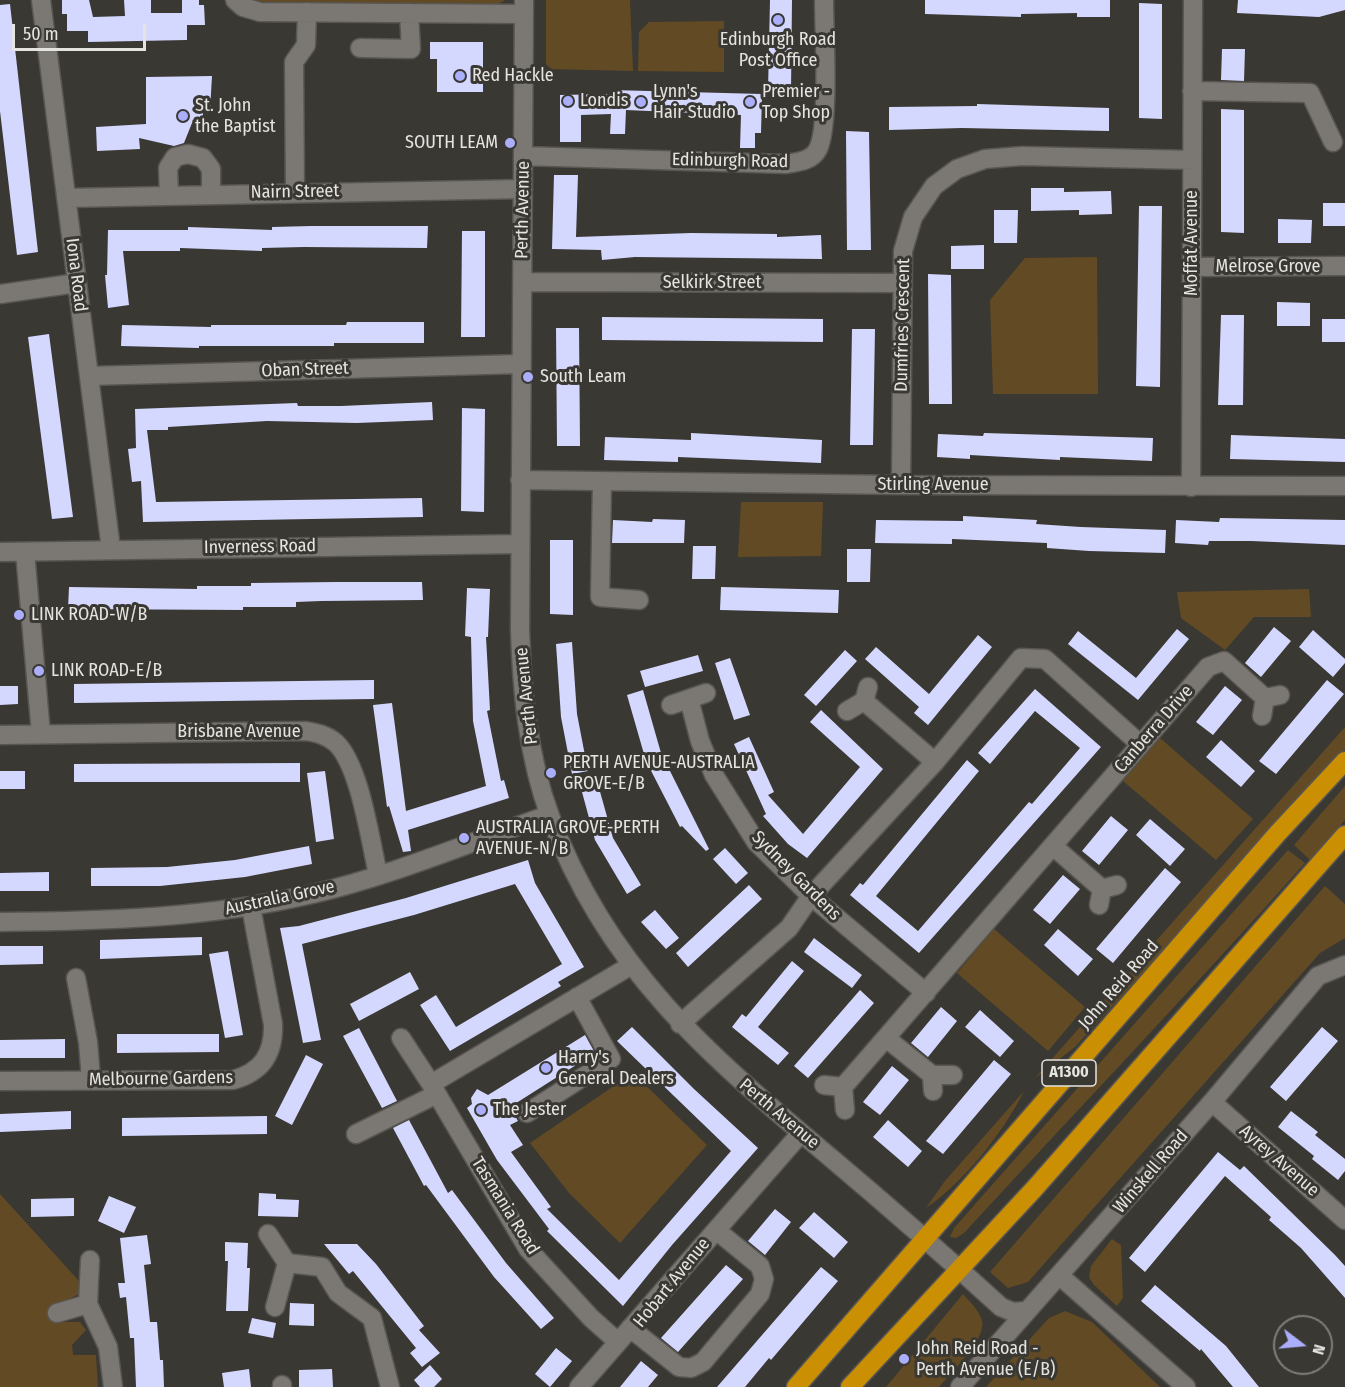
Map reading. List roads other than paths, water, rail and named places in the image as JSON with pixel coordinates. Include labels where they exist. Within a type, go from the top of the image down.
[{"type":"highway","name":"John Reid Road","points":[[796,1387],[1277,834],[1345,760]]},
{"type":"highway","name":"A1300","points":[[850,1387],[960,1269],[1345,836]]},
{"type":"street","name":"Iona Road","points":[[41,0],[111,549]]},
{"type":"street","points":[[235,0],[252,11],[409,13],[524,7]]},
{"type":"street","name":"Edinburgh Road","points":[[523,156],[786,164],[808,160],[818,150],[824,122],[824,0]]},
{"type":"street","name":"Moffat Avenue","points":[[1191,487],[1193,0]]},
{"type":"street","name":"Perth Avenue","points":[[524,7],[519,544],[522,690],[532,750],[549,815],[585,897],[630,966],[680,1024],[738,1079],[926,1238]]},
{"type":"street","points":[[295,192],[294,62],[306,45],[307,12]]},
{"type":"street","points":[[360,48],[411,49],[409,13]]},
{"type":"street","points":[[1192,91],[1310,93],[1333,142]]},
{"type":"street","points":[[169,194],[168,168],[175,157],[188,154],[203,158],[211,169],[211,193]]},
{"type":"street","name":"Dumfries Crescent","points":[[901,485],[903,251],[913,217],[934,186],[957,169],[985,159],[1022,156],[1192,160]]},
{"type":"street","name":"Nairn Street","points":[[66,198],[211,193],[523,189]]},
{"type":"street","name":"Melrose Grove","points":[[1192,267],[1345,267]]},
{"type":"street","name":"Selkirk Street","points":[[522,282],[902,283]]},
{"type":"street","points":[[0,294],[77,283]]},
{"type":"street","name":"Oban Street","points":[[88,376],[521,364]]},
{"type":"street","name":"Stirling Avenue","points":[[520,480],[602,483],[1345,486]]},
{"type":"street","points":[[602,483],[600,597],[639,600]]},
{"type":"street","name":"Inverness Road","points":[[0,552],[519,544]]},
{"type":"street","points":[[25,552],[41,734]]},
{"type":"street","points":[[680,1024],[789,928],[812,896],[935,762],[1021,658],[1046,659],[1140,744]]},
{"type":"street","name":"Canberra Drive","points":[[843,1087],[1208,667],[1224,662],[1269,703]]},
{"type":"street","points":[[847,711],[866,694],[935,762]]},
{"type":"street","name":"Sydney Gardens","points":[[671,705],[697,696],[700,741],[714,775],[756,842],[812,896],[926,993]]},
{"type":"street","name":"Brisbane Avenue","points":[[0,735],[306,731],[321,734],[335,742],[346,756],[354,775],[378,874]]},
{"type":"street","name":"Australia Grove","points":[[0,922],[173,916],[250,907],[314,894],[549,815]]},
{"type":"street","points":[[1053,846],[1106,893]]},
{"type":"street","name":"Melbourne Gardens","points":[[0,1081],[232,1080],[246,1077],[259,1068],[269,1056],[274,1041],[273,1024],[250,907]]},
{"type":"street","name":"Winskell Road","points":[[960,1387],[1212,1102],[1318,976],[1345,965]]},
{"type":"street","points":[[356,1134],[434,1089],[577,997],[630,966]]},
{"type":"street","points":[[76,978],[88,1042],[91,1079]]},
{"type":"street","points":[[527,1113],[611,1059],[577,997]]},
{"type":"street","name":"Tasmania Road","points":[[401,1038],[434,1089],[528,1249],[591,1318],[624,1335]]},
{"type":"street","points":[[886,1038],[932,1083],[952,1075]]},
{"type":"street","points":[[824,1085],[843,1087],[845,1110]]},
{"type":"street","name":"Ayrey Avenue","points":[[1212,1102],[1345,1220]]},
{"type":"street","name":"Hobart Avenue","points":[[716,1230],[759,1266],[764,1280],[760,1294],[703,1362],[691,1368],[679,1367],[624,1335],[716,1230],[801,1133]]},
{"type":"street","points":[[268,1234],[287,1263],[275,1307]]},
{"type":"street","points":[[926,1238],[1001,1307],[1012,1312],[1026,1311]]},
{"type":"street","points":[[90,1260],[88,1304],[108,1347],[112,1387]]},
{"type":"street","points":[[287,1263],[322,1267],[338,1293],[372,1318],[390,1387]]},
{"type":"street","points":[[1060,1276],[1186,1387]]},
{"type":"street","points":[[57,1313],[88,1304]]},
{"type":"street","points":[[579,1387],[624,1335]]},
{"type":"place","name":"Edinburgh Road Post Office","points":[[778,20]]},
{"type":"place","name":"Red Hackle","points":[[460,76]]},
{"type":"place","name":"Londis","points":[[568,101]]},
{"type":"place","name":"Lynn's Hair Studio","points":[[641,102]]},
{"type":"place","name":"Premier - Top Shop","points":[[750,102]]},
{"type":"place","name":"St. John the Baptist","points":[[183,116]]},
{"type":"place","name":"SOUTH LEAM","points":[[510,143]]},
{"type":"place","name":"South Leam","points":[[528,377]]},
{"type":"place","name":"LINK ROAD-W/B","points":[[19,615]]},
{"type":"place","name":"LINK ROAD-E/B","points":[[39,671]]},
{"type":"place","name":"PERTH AVENUE-AUSTRALIA GROVE-E/B","points":[[551,773]]},
{"type":"place","name":"AUSTRALIA GROVE-PERTH AVENUE-N/B","points":[[464,838]]},
{"type":"place","name":"Harry's General Dealers","points":[[546,1068]]},
{"type":"place","name":"The Jester","points":[[481,1110]]},
{"type":"place","name":"John Reid Road - Perth Avenue (E/B)","points":[[904,1359]]}]
